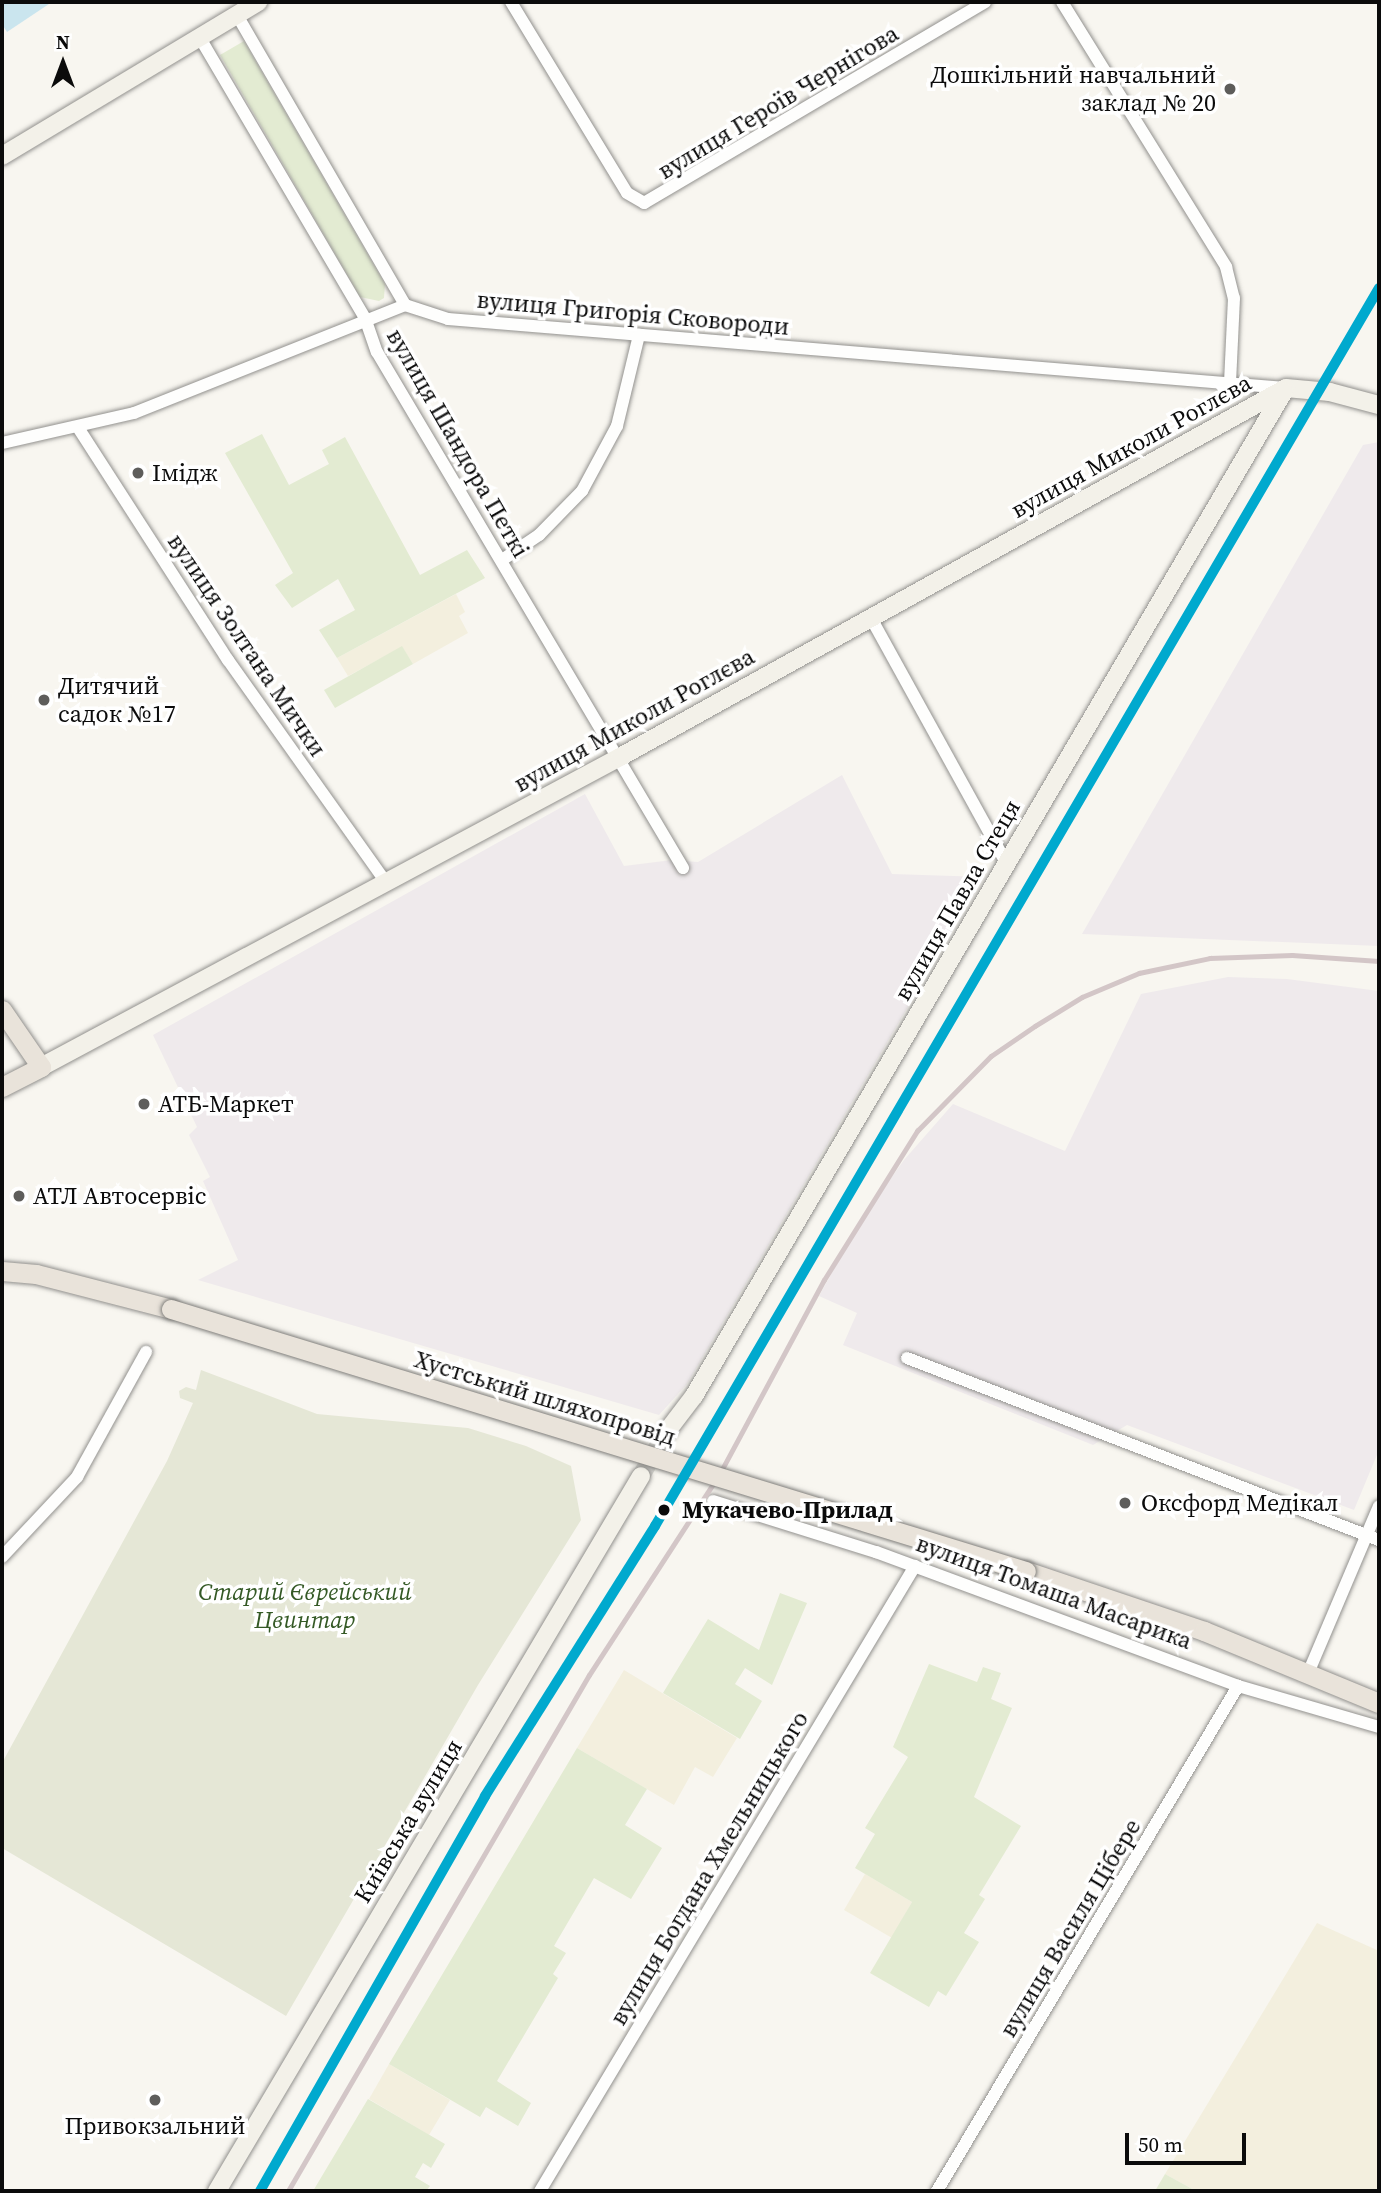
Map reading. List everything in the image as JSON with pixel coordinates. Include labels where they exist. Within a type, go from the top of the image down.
[{"type":"main road","points":[[2,1010],[41,1067]]},
{"type":"main road","name":"вулиця Миколи Роглєва","points":[[2,1087],[41,1067]]},
{"type":"main road","name":"Хустський шляхопровід","points":[[2,1271],[49,1277],[171,1310],[1026,1571]]},
{"type":"main road","name":"вулиця Томаша Масарика","points":[[1026,1571],[1309,1671],[1379,1703]]},
{"type":"street","points":[[2,156],[258,2]]},
{"type":"street","name":"вулиця Героїв Чернігова","points":[[511,2],[627,193],[644,203],[654,200],[985,2]]},
{"type":"street","points":[[1062,2],[1226,267],[1234,298],[1230,384]]},
{"type":"street","name":"вулиця Шандора Петкі","points":[[237,15],[405,305]]},
{"type":"street","name":"вулиця Шандора Петкі","points":[[200,38],[365,318],[377,352],[620,757],[683,868]]},
{"type":"street","points":[[2,443],[79,429],[134,413],[365,318],[405,305]]},
{"type":"street","name":"вулиця Григорія Сковороди","points":[[405,305],[447,319],[1286,388]]},
{"type":"street","points":[[502,560],[539,535],[582,491],[617,426],[639,335]]},
{"type":"street","points":[[1286,388],[1330,392],[1379,405]]},
{"type":"street","name":"вулиця Миколи Роглєва","points":[[41,1067],[620,757],[1286,388]]},
{"type":"street","name":"вулиця Павла Стеця","points":[[665,1434],[694,1396],[1286,388]]},
{"type":"street","name":"вулиця Золтана Мички","points":[[79,429],[228,660],[386,882]]},
{"type":"street","points":[[871,618],[1007,864]]},
{"type":"street","points":[[2,1557],[77,1477],[146,1352]]},
{"type":"street","points":[[907,1358],[1373,1537]]},
{"type":"street","name":"Київська вулиця","points":[[217,2191],[641,1476]]},
{"type":"street","name":"вулиця Томаша Масарика","points":[[713,1502],[915,1566],[1238,1686],[1379,1727]]},
{"type":"street","points":[[1309,1671],[1373,1537],[1379,1506]]},
{"type":"street","name":"вулиця Богдана Хмельницького","points":[[540,2191],[915,1566]]},
{"type":"street","name":"вулиця Василя Цібере","points":[[937,2191],[1238,1686]]},
{"type":"shaded area","points":[[1379,442],[1379,946],[1082,934],[1363,445]]},
{"type":"shaded area","points":[[456,594],[465,612],[459,616],[468,633],[413,664],[402,647],[348,676],[337,658]]},
{"type":"shaded area","points":[[842,775],[892,874],[984,877],[687,1384],[659,1415],[198,1280],[238,1260],[203,1181],[210,1177],[189,1135],[197,1127],[153,1035],[585,794],[624,866],[672,860],[698,862]]},
{"type":"shaded area","points":[[1228,977],[1287,979],[1379,991],[1379,1450],[1354,1510],[1127,1425],[1093,1445],[843,1345],[857,1313],[819,1296],[863,1217],[904,1160],[953,1104],[1065,1151],[1141,994]]},
{"type":"shaded area","points":[[624,1670],[737,1738],[713,1777],[695,1767],[674,1805],[577,1748]]},
{"type":"shaded area","points":[[865,1874],[912,1902],[892,1938],[844,1910]]},
{"type":"shaded area","points":[[1317,1923],[1379,1951],[1379,2191],[1196,2191],[1165,2174]]},
{"type":"shaded area","points":[[389,2064],[450,2100],[429,2135],[369,2099]]},
{"type":"green space","points":[[244,41],[385,284],[384,298],[379,301],[360,297],[220,55]]},
{"type":"green space","points":[[262,434],[289,485],[329,464],[322,450],[345,437],[420,575],[467,550],[485,578],[337,658],[319,630],[355,610],[338,579],[292,608],[275,585],[293,573],[225,453]]},
{"type":"green space","points":[[402,646],[413,664],[335,708],[324,690]]},
{"type":"green space","name":"Старий Єврейський Цвинтар","points":[[201,1370],[317,1414],[468,1428],[526,1446],[571,1466],[581,1520],[478,1685],[286,2016],[2,1848],[2,1763],[167,1461],[193,1403],[180,1398],[179,1391],[186,1387],[196,1390]]},
{"type":"green space","points":[[780,1593],[807,1603],[772,1685],[745,1668],[735,1684],[762,1701],[740,1739],[663,1693],[708,1619],[759,1650]]},
{"type":"green space","points":[[929,1664],[977,1682],[983,1667],[1001,1673],[991,1699],[1012,1708],[974,1797],[1021,1826],[979,1895],[985,1899],[964,1933],[979,1942],[946,1996],[938,1991],[929,2007],[870,1973],[912,1902],[855,1868],[875,1834],[865,1828],[908,1757],[893,1747]]},
{"type":"green space","points":[[577,1748],[647,1789],[625,1825],[662,1848],[631,1899],[594,1878],[554,1946],[566,1953],[553,1974],[558,1978],[497,2081],[531,2103],[518,2126],[486,2107],[480,2117],[389,2064]]},
{"type":"green space","points":[[368,2099],[445,2144],[431,2168],[423,2163],[415,2177],[430,2186],[426,2191],[313,2191]]},
{"type":"green space","points":[[1165,2174],[1196,2191],[1155,2191]]},
{"type":"water","points":[[2,2],[52,2],[7,32],[2,24]]},
{"type":"tunnel","points":[[641,1476],[665,1434]]},
{"type":"railway","points":[[288,2191],[589,1675],[720,1473],[824,1280],[917,1131],[991,1056],[1082,997],[1139,973],[1210,958],[1292,955],[1379,961]]},
{"type":"transit line","points":[[260,2191],[485,1796],[655,1526],[1379,288]]},
{"type":"place","name":"Дошкільний навчальний заклад № 20","points":[[1230,89]]},
{"type":"place","name":"Імідж","points":[[138,473]]},
{"type":"place","name":"Дитячий садок №17","points":[[44,700]]},
{"type":"place","name":"АТБ-Маркет","points":[[144,1104]]},
{"type":"place","name":"АТЛ Автосервіс","points":[[19,1196]]},
{"type":"place","name":"Оксфорд Медікал","points":[[1125,1503]]},
{"type":"place","name":"Мукачево-Прилад","points":[[664,1510]]},
{"type":"place","name":"Привокзальний","points":[[155,2100]]}]
